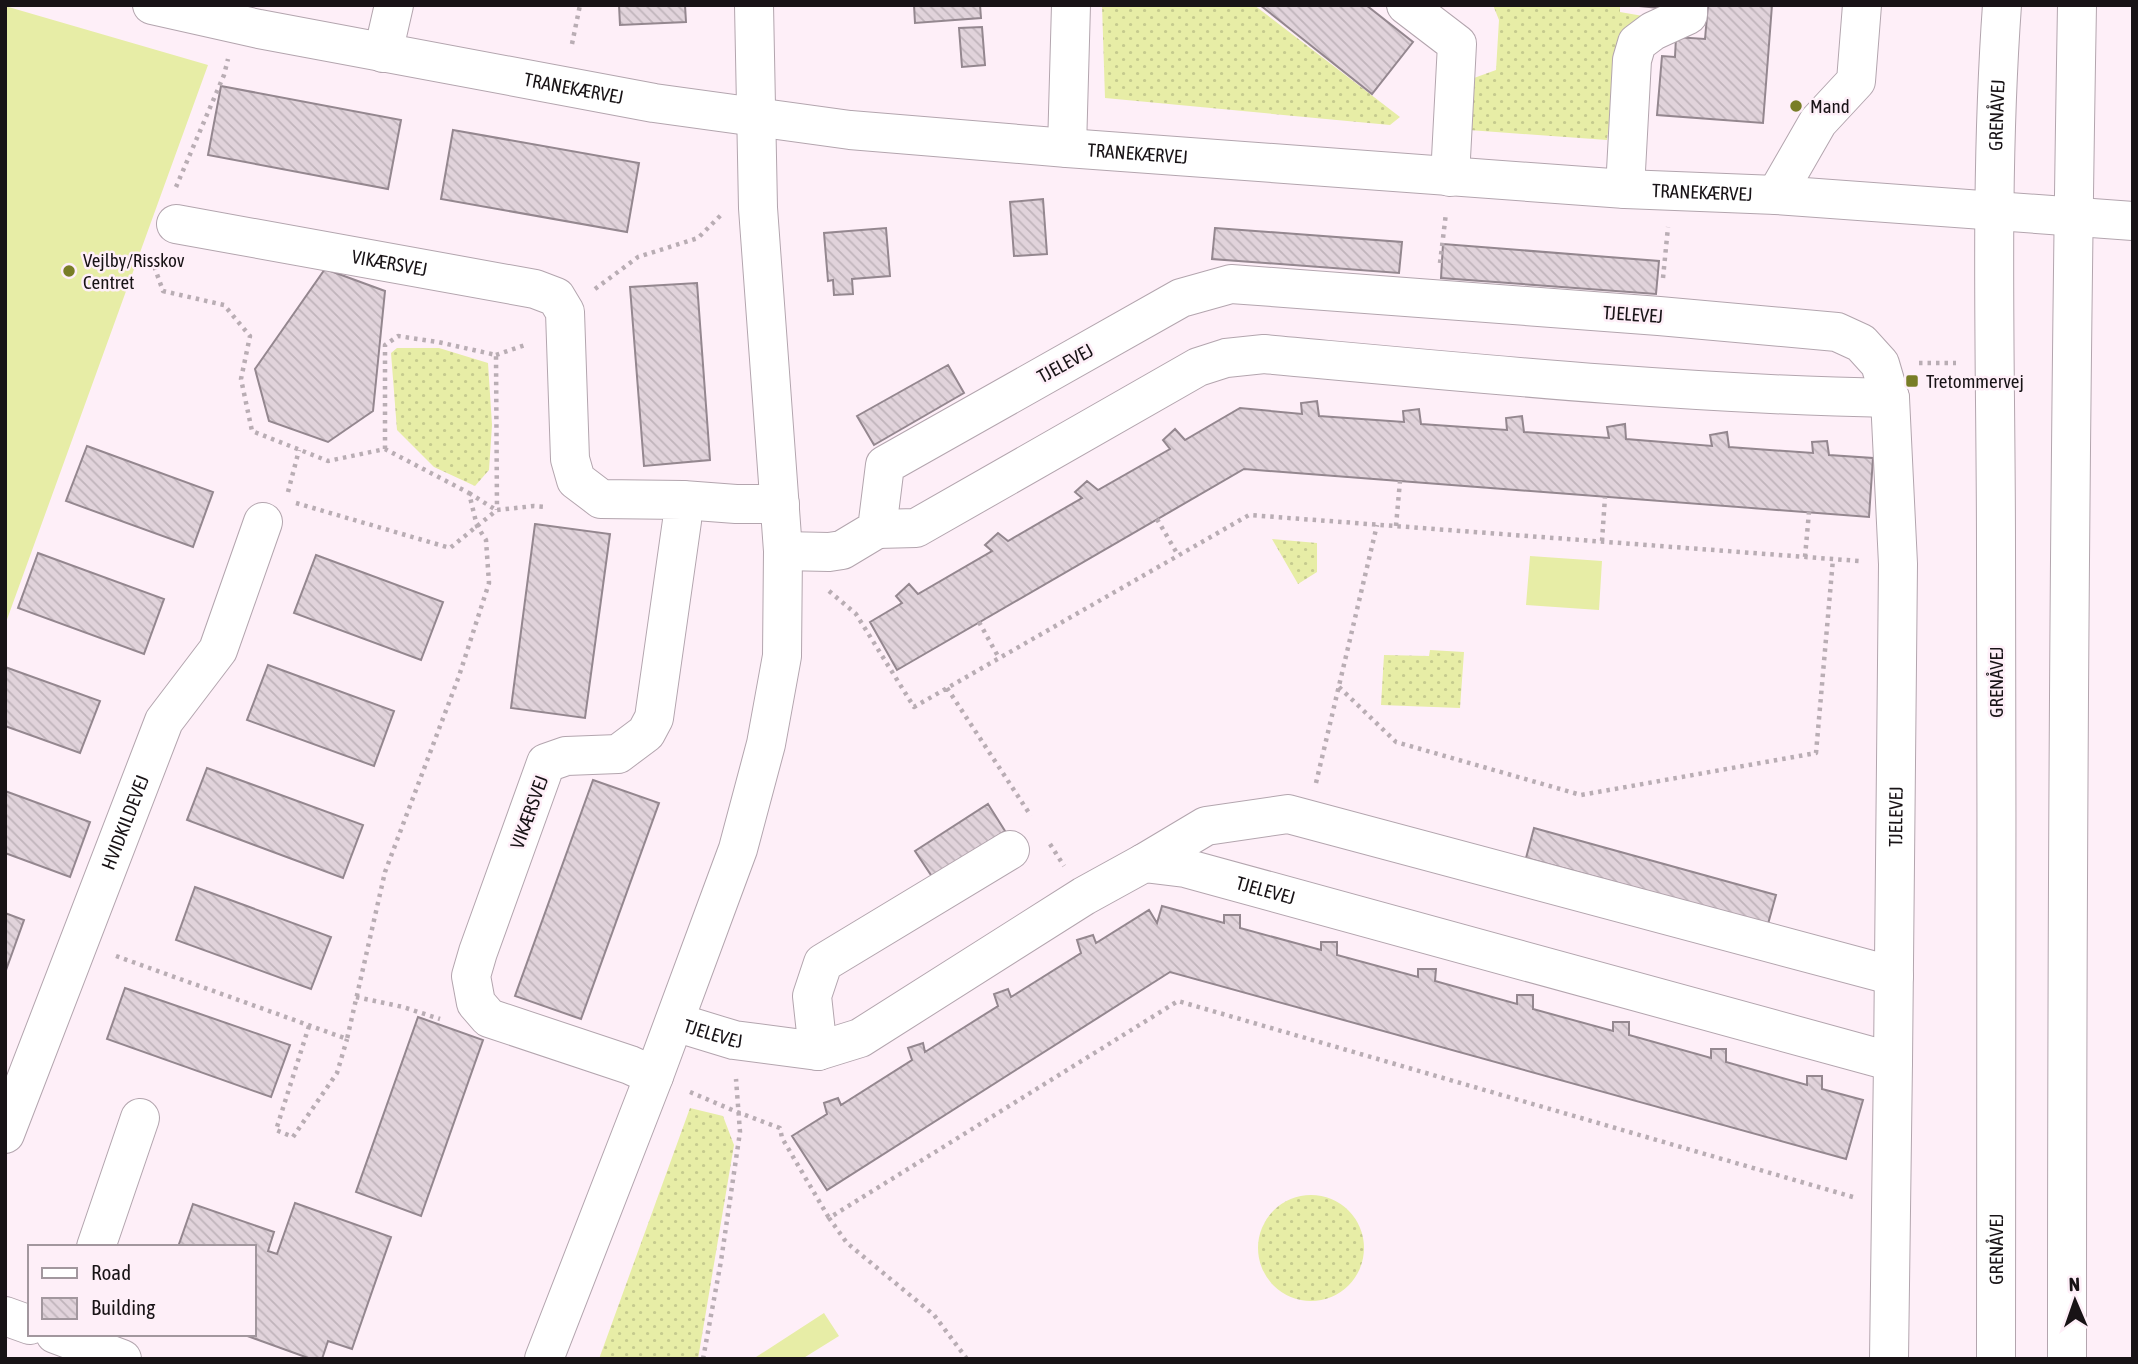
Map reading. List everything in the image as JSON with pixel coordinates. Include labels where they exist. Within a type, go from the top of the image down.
[{"type":"street","name":"TRANEKÆRVEJ","points":[[152,5],[383,53],[691,109],[850,130],[1625,190],[1776,195],[2133,221]]},
{"type":"street","points":[[383,53],[394,5]]},
{"type":"street","points":[[544,1359],[675,1022],[738,849],[766,744],[782,656],[783,568],[758,208],[754,5]]},
{"type":"street","points":[[1066,148],[1070,5]]},
{"type":"street","points":[[1406,5],[1457,44],[1450,177]]},
{"type":"street","points":[[1625,190],[1632,60],[1637,43],[1653,31],[1688,15],[1688,5]]},
{"type":"street","points":[[1776,195],[1818,122],[1856,81],[1862,5]]},
{"type":"street","name":"GRENÅVEJ","points":[[1996,1359],[1994,211],[2002,5]]},
{"type":"street","points":[[2067,1359],[2067,846],[2077,5]]},
{"type":"street","name":"VIKÆRSVEJ","points":[[173,217],[535,289],[556,297],[565,312]]},
{"type":"street","name":"TJELEVEJ","points":[[877,529],[886,465],[1181,298],[1231,284],[1837,332],[1861,343],[1885,381],[1898,564],[1889,1359]]},
{"type":"street","points":[[565,312],[570,459],[576,480],[601,499],[683,500],[736,505],[780,503]]},
{"type":"street","points":[[783,568],[842,550],[877,529],[916,528],[1198,367],[1226,358],[1264,354],[1652,386],[1818,396],[1885,381]]},
{"type":"street","name":"VIKÆRSVEJ","points":[[476,1003],[471,976],[546,763],[566,756],[618,754],[646,733],[654,718],[683,500]]},
{"type":"street","name":"HVIDKILDEVEJ","points":[[5,1134],[164,721],[218,650],[263,522]]},
{"type":"street","points":[[1144,863],[1206,825],[1288,814],[1894,976]]},
{"type":"street","points":[[818,1051],[812,996],[822,963],[1010,850]]},
{"type":"street","name":"TJELEVEJ","points":[[675,1022],[734,1040],[818,1051],[860,1038],[1084,896],[1144,863],[1185,868],[1893,1062]]},
{"type":"street","points":[[476,1003],[489,1018],[630,1065],[654,1076]]},
{"type":"street","points":[[97,1245],[140,1118]]},
{"type":"street","points":[[5,1316],[28,1324]]},
{"type":"street","points":[[62,1336],[122,1359]]},
{"type":"path","points":[[572,44],[580,5]]},
{"type":"path","points":[[238,25],[224,75],[183,169],[173,217],[153,263],[163,292],[224,306],[250,335],[240,379],[252,431],[328,461],[385,449],[497,510]]},
{"type":"path","points":[[1436,299],[1450,177]]},
{"type":"path","points":[[1659,316],[1672,192]]},
{"type":"path","points":[[565,312],[638,257],[698,238],[724,212],[758,208]]},
{"type":"path","points":[[385,449],[385,345],[398,336],[496,355],[497,510]]},
{"type":"path","points":[[1885,381],[1995,362]]},
{"type":"path","points":[[299,450],[286,499],[450,548],[497,510],[534,506],[600,512],[601,499]]},
{"type":"path","points":[[1396,526],[1400,481]]},
{"type":"path","points":[[309,1026],[276,1130],[293,1137],[337,1073],[385,872],[458,676],[489,583],[486,540],[477,526],[469,493]]},
{"type":"path","points":[[1602,541],[1605,497]]},
{"type":"path","points":[[1805,557],[1809,512]]},
{"type":"path","points":[[783,568],[829,591],[856,614],[914,707],[1249,515],[1898,564]]},
{"type":"path","points":[[1157,519],[1178,555]]},
{"type":"path","points":[[1307,819],[1377,525]]},
{"type":"path","points":[[1339,687],[1396,742],[1581,795],[1816,753],[1833,559]]},
{"type":"path","points":[[979,622],[999,658]]},
{"type":"path","points":[[947,688],[1033,819]]},
{"type":"path","points":[[1048,841],[1084,896]]},
{"type":"path","points":[[79,943],[347,1040]]},
{"type":"path","points":[[356,997],[404,1007],[442,1020],[476,1003]]},
{"type":"path","points":[[829,1218],[1178,1001],[1889,1208]]},
{"type":"path","points":[[654,1076],[780,1128],[782,1139],[829,1218],[848,1243],[934,1315],[967,1359]]},
{"type":"path","points":[[703,1359],[740,1132],[737,1112]]},
{"type":"green space","points":[[1102,5],[1254,5],[1400,117],[1390,125],[1105,98]]},
{"type":"green space","points":[[1493,5],[1620,5],[1620,12],[1643,16],[1620,37],[1607,140],[1469,130],[1474,78],[1496,70],[1499,20]]},
{"type":"green space","name":"Vejlby/Risskov Centret","points":[[5,6],[208,65],[5,625]]},
{"type":"green space","points":[[397,348],[439,348],[488,363],[492,425],[489,470],[475,486],[434,467],[397,430],[391,353]]},
{"type":"green space","points":[[1272,539],[1317,543],[1317,572],[1298,584]]},
{"type":"green space","points":[[1530,556],[1602,561],[1599,610],[1526,605]]},
{"type":"green space","points":[[1430,650],[1464,652],[1460,708],[1381,705],[1384,655],[1429,656]]},
{"type":"green space","points":[[690,1108],[723,1116],[734,1145],[698,1359],[599,1359]]},
{"type":"green space","points":[[1311,1195],[1331,1199],[1349,1210],[1360,1228],[1364,1248],[1360,1268],[1349,1286],[1331,1297],[1311,1301],[1291,1297],[1273,1286],[1262,1268],[1258,1248],[1262,1228],[1273,1210],[1291,1199]]},
{"type":"green space","points":[[824,1313],[839,1336],[802,1359],[753,1359]]},
{"type":"building","points":[[619,5],[685,5],[686,22],[620,25]]},
{"type":"building","points":[[914,5],[980,5],[981,18],[915,23]]},
{"type":"building","points":[[1260,5],[1366,5],[1413,42],[1372,94]]},
{"type":"building","points":[[1629,5],[1668,5],[1668,9]]},
{"type":"building","points":[[1708,5],[1772,5],[1763,123],[1657,115],[1662,56],[1675,57],[1676,37],[1705,39]]},
{"type":"building","points":[[982,27],[985,65],[962,67],[959,28]]},
{"type":"building","points":[[221,86],[401,120],[388,189],[208,155]]},
{"type":"building","points":[[453,130],[639,163],[627,232],[441,199]]},
{"type":"building","points":[[1043,199],[1047,254],[1014,256],[1010,202]]},
{"type":"building","points":[[886,228],[890,276],[852,279],[853,294],[834,295],[833,280],[828,281],[824,233]]},
{"type":"building","points":[[1215,228],[1402,242],[1399,273],[1212,259]]},
{"type":"building","points":[[1443,244],[1659,261],[1656,294],[1441,278]]},
{"type":"building","points":[[325,269],[385,291],[373,411],[328,442],[269,421],[255,369]]},
{"type":"building","points":[[697,283],[710,460],[644,466],[630,287]]},
{"type":"building","points":[[948,365],[964,393],[874,445],[857,416]]},
{"type":"building","points":[[1317,401],[1319,416],[1404,422],[1403,411],[1419,409],[1421,424],[1507,430],[1506,418],[1522,416],[1524,432],[1609,438],[1607,427],[1625,424],[1626,439],[1712,446],[1710,435],[1727,432],[1729,447],[1813,453],[1812,442],[1827,441],[1829,455],[1873,458],[1869,517],[1244,469],[897,670],[870,622],[902,603],[896,596],[909,584],[918,594],[992,551],[985,545],[998,533],[1008,541],[1082,498],[1075,492],[1087,481],[1098,490],[1170,449],[1163,440],[1175,429],[1185,440],[1240,408],[1302,414],[1301,403]]},
{"type":"building","points":[[87,446],[213,492],[193,547],[66,501]]},
{"type":"building","points":[[535,524],[610,534],[585,718],[511,708]]},
{"type":"building","points":[[38,553],[164,599],[144,654],[18,608]]},
{"type":"building","points":[[316,555],[443,602],[421,660],[294,613]]},
{"type":"building","points":[[268,665],[394,711],[374,766],[247,720]]},
{"type":"building","points":[[5,667],[100,701],[80,753],[5,726]]},
{"type":"building","points":[[207,768],[363,825],[343,878],[187,820]]},
{"type":"building","points":[[593,780],[659,803],[581,1019],[515,996]]},
{"type":"building","points":[[5,791],[90,822],[70,877],[5,853]]},
{"type":"building","points":[[988,804],[1005,831],[933,878],[915,851]]},
{"type":"building","points":[[1534,828],[1776,895],[1768,924],[1526,858]]},
{"type":"building","points":[[195,887],[331,937],[311,989],[176,940]]},
{"type":"building","points":[[1162,906],[1224,923],[1224,915],[1240,915],[1240,928],[1321,950],[1321,942],[1337,942],[1337,955],[1418,977],[1418,969],[1436,969],[1435,981],[1517,1004],[1517,995],[1533,995],[1533,1009],[1613,1031],[1613,1022],[1629,1022],[1629,1035],[1711,1058],[1711,1049],[1726,1049],[1726,1062],[1807,1085],[1807,1076],[1822,1076],[1822,1089],[1863,1100],[1846,1159],[1170,972],[827,1190],[792,1136],[827,1114],[824,1103],[838,1098],[841,1105],[912,1060],[908,1048],[923,1043],[925,1052],[998,1006],[994,994],[1008,989],[1011,997],[1081,953],[1077,940],[1093,935],[1096,943],[1149,910],[1157,923]]},
{"type":"building","points":[[5,913],[24,920],[5,973]]},
{"type":"building","points":[[125,988],[290,1045],[271,1097],[107,1039]]},
{"type":"building","points":[[418,1017],[483,1040],[421,1216],[356,1192]]},
{"type":"building","points":[[295,1203],[391,1237],[352,1349],[328,1341],[322,1359],[311,1359],[248,1336],[256,1336],[256,1245],[179,1245],[193,1204],[274,1232],[268,1251],[277,1254]]},
{"type":"place","name":"Mand","points":[[1796,106]]},
{"type":"place","name":"Vejlby/Risskov Centret","points":[[69,271]]},
{"type":"place","name":"Tretommervej","points":[[1912,381]]}]
